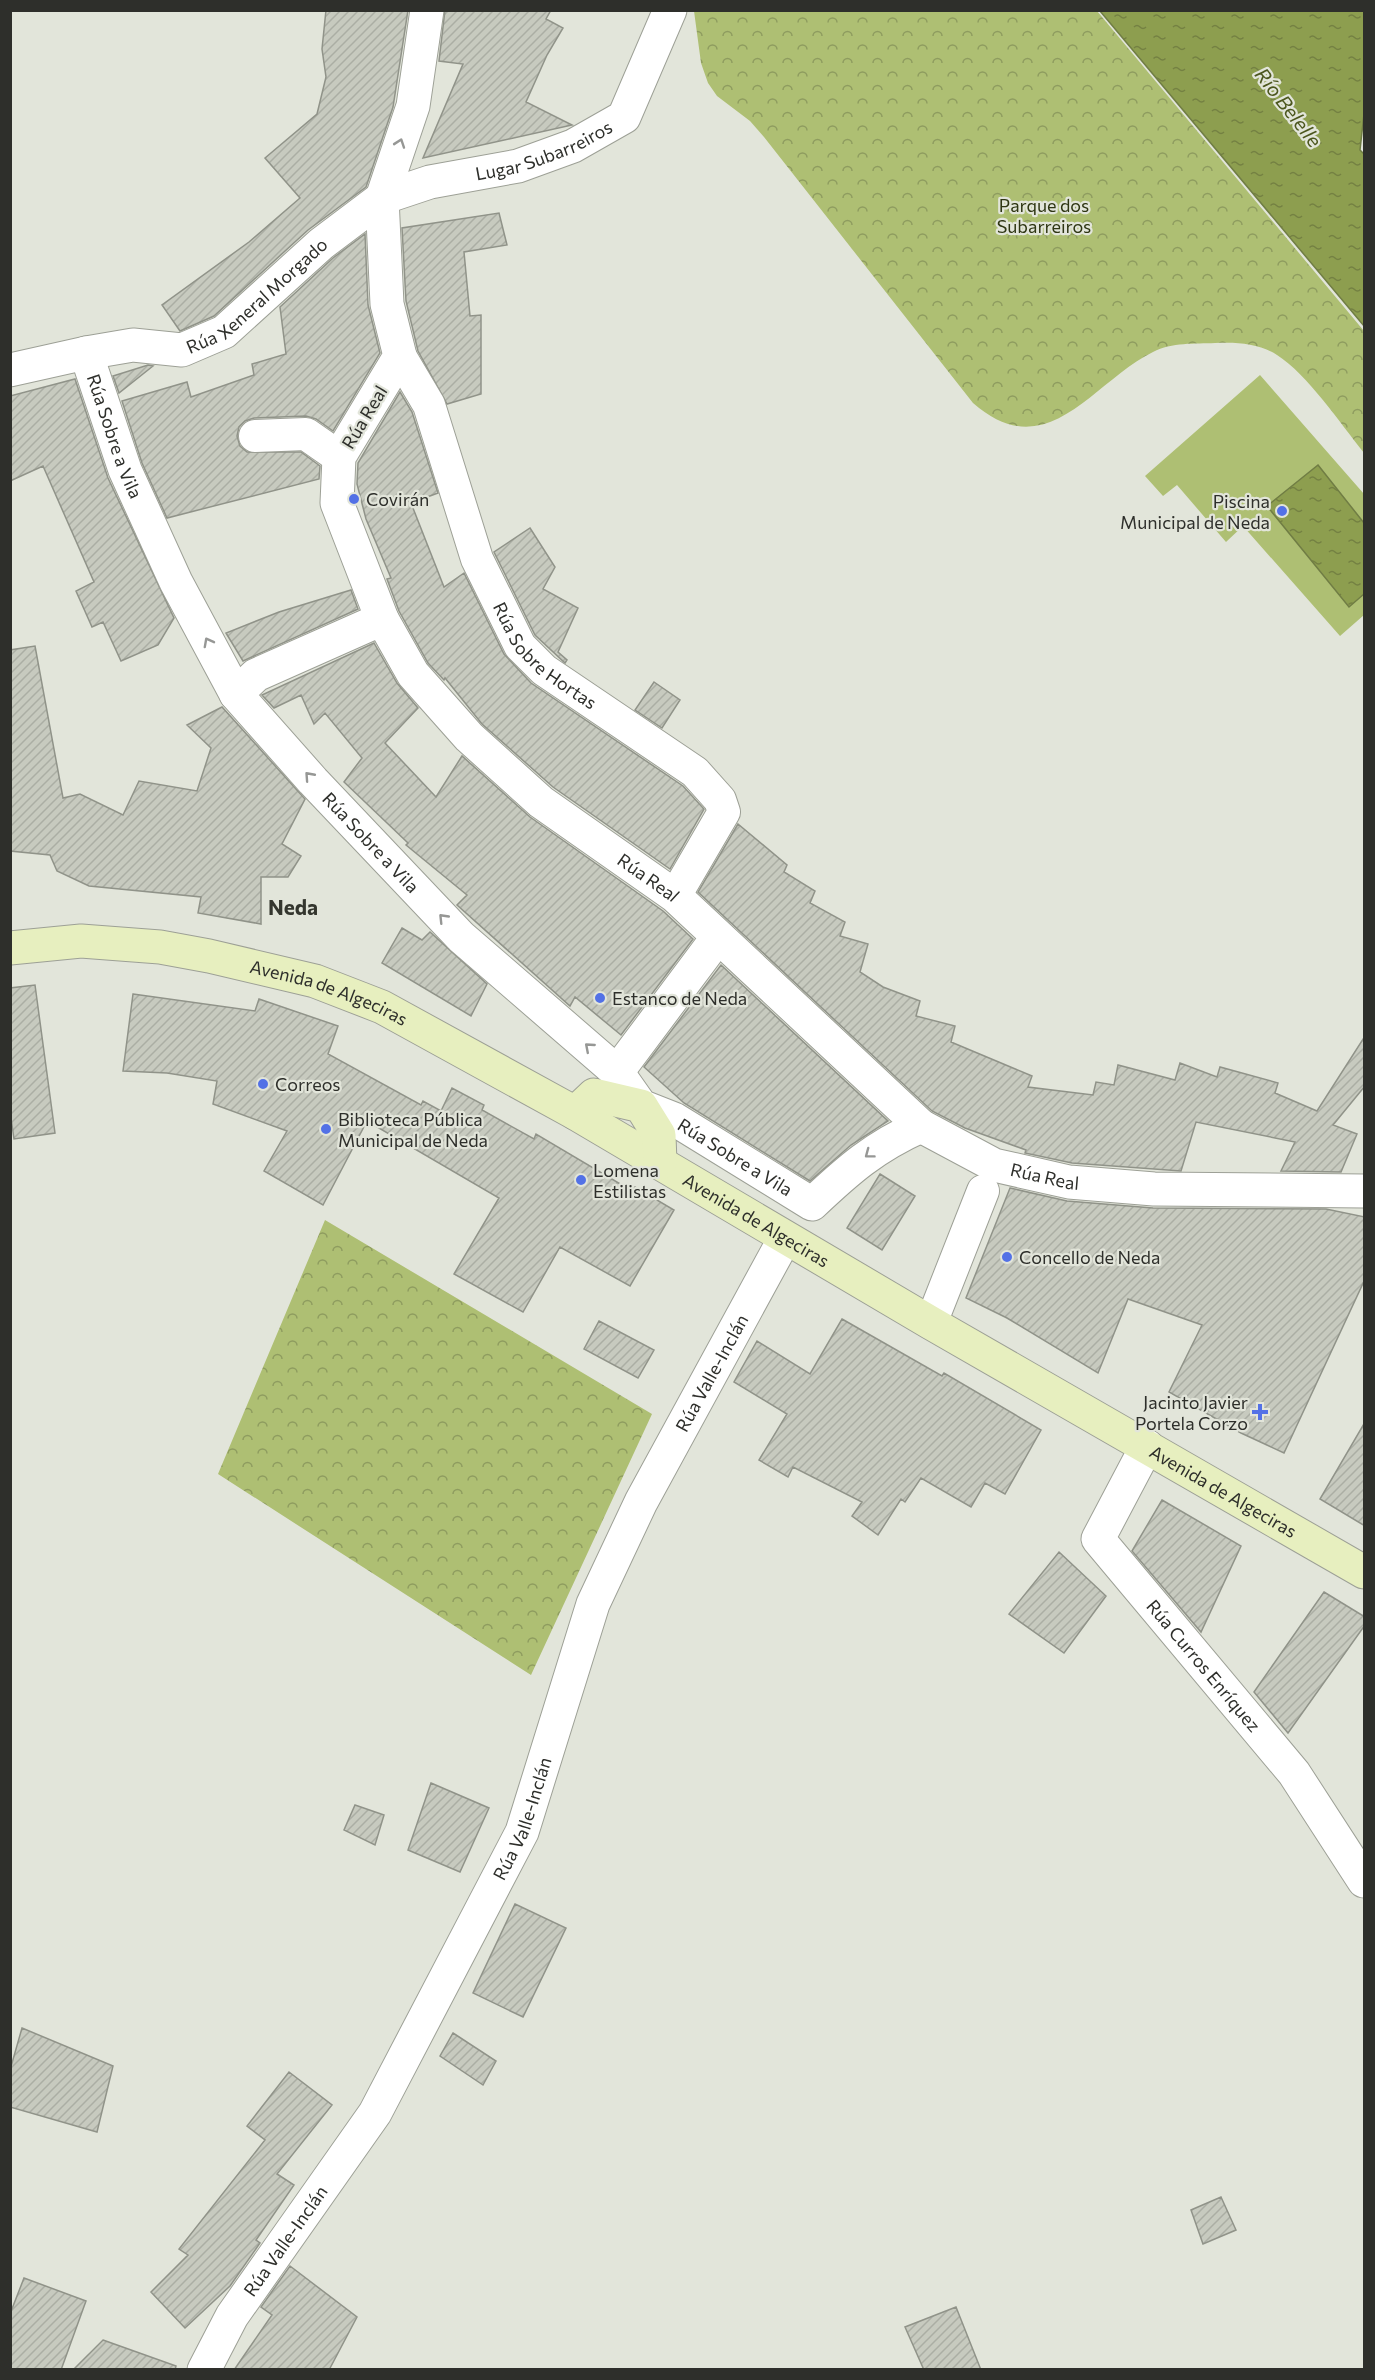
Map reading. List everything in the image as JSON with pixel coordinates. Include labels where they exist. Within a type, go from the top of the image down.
[{"type":"main road","name":"Avenida de Algeciras","points":[[10,948],[81,941],[160,947],[315,981],[382,1007],[619,1138],[931,1323],[1365,1572]]},
{"type":"main road","points":[[575,1113],[594,1095],[641,1106],[659,1135],[660,1163]]},
{"type":"main road","points":[[619,1138],[631,1116],[641,1106]]},
{"type":"street","points":[[400,356],[387,304],[382,198],[413,106],[427,10]]},
{"type":"street","name":"Lugar Subarreiros","points":[[382,198],[430,182],[518,166],[573,146],[624,117],[670,10]]},
{"type":"street","name":"Rúa Xeneral Morgado","points":[[10,370],[133,345],[182,350],[224,332],[321,244],[382,198]]},
{"type":"street","name":"Rúa Sobre a Vila","points":[[86,353],[124,470],[176,582],[236,693],[313,781],[461,937],[617,1072],[641,1106],[674,1119],[812,1204],[851,1168],[885,1142],[921,1126]]},
{"type":"street","name":"Rúa Real","points":[[400,356],[339,457],[337,503],[382,619],[413,674],[469,737],[541,802],[675,896],[921,1126],[994,1165],[1069,1182],[1154,1189],[1365,1191]]},
{"type":"street","name":"Rúa Sobre Hortas","points":[[400,356],[429,405],[477,559],[520,645],[544,670],[695,772],[720,801],[724,812],[675,896]]},
{"type":"street","points":[[255,436],[306,434],[339,457]]},
{"type":"street","points":[[236,693],[256,675],[382,619]]},
{"type":"street","points":[[617,1072],[718,937]]},
{"type":"street","points":[[931,1323],[983,1191]]},
{"type":"street","name":"Rúa Valle-Inclán","points":[[204,2370],[232,2316],[375,2113],[522,1832],[593,1604],[640,1502],[785,1238]]},
{"type":"street","name":"Rúa Curros Enríquez","points":[[1146,1446],[1098,1539],[1294,1773],[1365,1881]]},
{"type":"green space","name":"Parque dos Subarreiros","points":[[694,11],[1097,11],[1364,331],[1364,453],[1323,400],[1288,363],[1270,351],[1239,343],[1184,344],[1160,349],[1131,365],[1068,413],[1046,423],[1024,427],[999,421],[973,403],[764,137],[750,121],[717,96],[708,83],[701,63]]},
{"type":"green space","name":"Piscina Municipal de Neda","points":[[1260,375],[1364,494],[1364,615],[1340,636],[1243,526],[1226,542],[1177,485],[1163,496],[1145,476]]},
{"type":"green space","points":[[325,1220],[652,1414],[531,1675],[218,1474]]},
{"type":"water","name":"Río Belelle","points":[[1100,11],[1364,11],[1364,114],[1360,150],[1364,154],[1364,326]]},
{"type":"water","points":[[1318,465],[1364,523],[1364,594],[1349,607],[1267,506]]},
{"type":"building","points":[[326,10],[408,10],[393,107],[366,187],[308,230],[214,316],[180,331],[162,305],[249,242],[300,198],[265,158],[317,114],[326,77],[322,49]]},
{"type":"building","points":[[445,10],[551,10],[546,19],[563,28],[547,55],[526,102],[572,125],[423,158],[463,64],[439,61]]},
{"type":"building","points":[[499,213],[507,245],[464,252],[470,316],[481,315],[481,394],[447,404],[418,351],[406,301],[402,228]]},
{"type":"building","points":[[365,234],[368,305],[380,353],[333,431],[316,419],[306,416],[254,418],[245,421],[239,427],[237,436],[240,446],[247,452],[301,452],[320,466],[319,479],[167,518],[142,463],[122,401],[187,382],[191,397],[254,375],[252,364],[286,354],[280,307],[333,258]]},
{"type":"building","points":[[148,365],[153,366],[119,393],[113,376]]},
{"type":"building","points":[[75,379],[108,478],[174,618],[158,645],[121,661],[103,622],[92,627],[76,591],[94,582],[43,466],[10,481],[10,396]]},
{"type":"building","points":[[400,392],[412,412],[438,493],[411,503],[444,587],[464,573],[504,654],[531,683],[683,786],[704,809],[670,869],[553,787],[482,724],[445,678],[444,680],[428,663],[399,611],[387,579],[391,578],[366,519],[357,484],[358,463]]},
{"type":"building","points":[[530,528],[555,567],[543,589],[578,608],[558,652],[567,660],[565,663],[535,635],[494,552]]},
{"type":"building","points":[[351,590],[358,609],[243,661],[226,633],[279,612]]},
{"type":"building","points":[[374,643],[397,683],[418,708],[385,743],[436,797],[462,756],[530,817],[663,911],[693,939],[621,1035],[575,997],[570,1006],[457,905],[467,895],[406,845],[408,843],[344,782],[362,758],[325,713],[314,724],[301,695],[274,708],[262,695]]},
{"type":"building","points":[[35,646],[63,798],[80,794],[123,815],[139,781],[197,791],[211,748],[187,725],[222,707],[305,799],[282,844],[301,856],[288,877],[261,877],[261,924],[198,913],[201,897],[89,886],[57,871],[50,855],[10,851],[10,650]]},
{"type":"building","points":[[654,682],[680,700],[662,728],[635,710]]},
{"type":"building","points":[[738,824],[787,865],[784,872],[815,891],[810,903],[845,922],[840,936],[868,944],[860,972],[883,987],[920,1001],[916,1016],[955,1026],[951,1042],[1032,1076],[1028,1087],[1093,1095],[1096,1082],[1114,1085],[1118,1065],[1175,1080],[1180,1063],[1217,1077],[1220,1067],[1278,1083],[1275,1093],[1317,1111],[1365,1036],[1365,1086],[1333,1125],[1357,1134],[1341,1172],[1281,1171],[1295,1142],[1196,1122],[1181,1171],[1072,1163],[1025,1153],[1026,1150],[965,1128],[932,1111],[698,892]]},
{"type":"building","points":[[402,928],[422,940],[430,932],[487,984],[471,1016],[382,963]]},
{"type":"building","points":[[721,965],[888,1121],[851,1145],[810,1181],[684,1103],[644,1067]]},
{"type":"building","points":[[35,985],[55,1133],[14,1139],[10,1111],[10,988]]},
{"type":"building","points":[[133,994],[255,1011],[259,999],[338,1026],[328,1054],[421,1105],[423,1101],[441,1111],[452,1088],[484,1105],[482,1110],[534,1139],[536,1134],[632,1191],[635,1187],[674,1210],[630,1286],[560,1247],[523,1312],[454,1274],[499,1198],[367,1121],[323,1205],[264,1171],[287,1131],[213,1104],[217,1081],[167,1073],[123,1071]]},
{"type":"building","points":[[880,1174],[915,1196],[882,1250],[847,1228]]},
{"type":"building","points":[[1010,1188],[1067,1201],[1153,1208],[1326,1209],[1365,1217],[1365,1279],[1284,1453],[1241,1433],[1169,1392],[1202,1325],[1128,1299],[1098,1373],[1007,1318],[966,1298]]},
{"type":"building","points":[[842,1319],[942,1376],[944,1373],[1041,1430],[1005,1494],[985,1483],[971,1507],[921,1478],[905,1502],[901,1499],[878,1535],[852,1516],[862,1502],[793,1467],[788,1477],[759,1460],[787,1414],[734,1382],[757,1341],[810,1374]]},
{"type":"building","points":[[599,1321],[654,1350],[638,1378],[584,1349]]},
{"type":"building","points":[[1365,1422],[1365,1526],[1320,1499]]},
{"type":"building","points":[[1162,1500],[1241,1546],[1201,1632],[1132,1551]]},
{"type":"building","points":[[1059,1552],[1106,1596],[1064,1653],[1009,1614]]},
{"type":"building","points":[[1324,1592],[1365,1617],[1365,1625],[1288,1733],[1254,1692]]},
{"type":"building","points":[[431,1783],[489,1808],[460,1872],[408,1850]]},
{"type":"building","points":[[355,1805],[384,1815],[375,1845],[344,1830]]},
{"type":"building","points":[[515,1904],[566,1928],[523,2017],[473,1993]]},
{"type":"building","points":[[22,2028],[113,2066],[97,2132],[10,2107],[10,2070]]},
{"type":"building","points":[[453,2033],[496,2061],[483,2085],[440,2056]]},
{"type":"building","points":[[289,2072],[332,2105],[277,2174],[294,2185],[256,2240],[260,2243],[230,2286],[185,2328],[151,2292],[188,2255],[179,2249],[265,2140],[247,2126]]},
{"type":"building","points":[[1221,2197],[1236,2230],[1203,2244],[1191,2210]]},
{"type":"building","points":[[290,2266],[357,2317],[329,2370],[234,2370],[272,2315],[261,2307]]},
{"type":"building","points":[[24,2278],[86,2301],[61,2370],[10,2370],[10,2314]]},
{"type":"building","points":[[956,2307],[981,2370],[924,2370],[905,2327]]},
{"type":"building","points":[[103,2340],[176,2366],[175,2370],[73,2370]]},
{"type":"place","name":"Covirán","points":[[354,499]]},
{"type":"place","name":"Piscina Municipal de Neda","points":[[1282,511]]},
{"type":"place","name":"Estanco de Neda","points":[[600,998]]},
{"type":"place","name":"Correos","points":[[263,1084]]},
{"type":"place","name":"Biblioteca Pública Municipal de Neda","points":[[326,1129]]},
{"type":"place","name":"Lomena Estilistas","points":[[581,1180]]},
{"type":"place","name":"Concello de Neda","points":[[1007,1257]]},
{"type":"place","name":"Jacinto Javier Portela Corzo","points":[[1260,1412]]},
{"type":"district","name":"Neda","points":[[293,906]]}]
